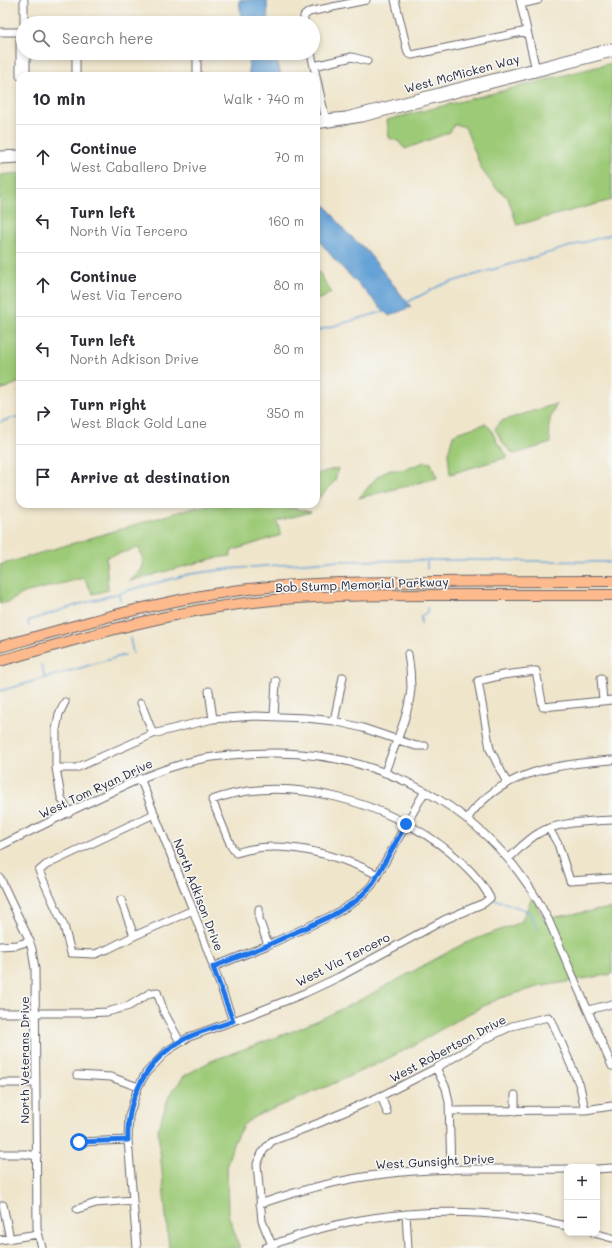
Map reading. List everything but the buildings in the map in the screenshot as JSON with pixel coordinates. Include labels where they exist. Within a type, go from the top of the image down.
[{"type":"highway","name":"Bob Stump Memorial Parkway","points":[[0,647],[106,617],[160,604],[218,593],[266,587],[349,582],[612,581]]},
{"type":"highway","name":"Bob Stump Memorial Parkway","points":[[0,661],[106,631],[159,618],[260,601],[320,596],[356,595],[612,595]]},
{"type":"street","points":[[23,16],[24,0]]},
{"type":"street","points":[[306,16],[309,12],[366,0]]},
{"type":"street","points":[[395,0],[408,53],[412,55],[527,31]]},
{"type":"street","points":[[536,69],[520,2],[538,0]]},
{"type":"street","points":[[0,32],[16,32]]},
{"type":"street","name":"West McMicken Way","points":[[536,69],[612,47]]},
{"type":"street","name":"West McMicken Way","points":[[320,123],[536,69],[612,53]]},
{"type":"street","points":[[314,66],[352,57],[367,61]]},
{"type":"street","points":[[20,60],[20,72]]},
{"type":"street","points":[[26,60],[26,72]]},
{"type":"street","points":[[76,60],[76,72]]},
{"type":"street","points":[[197,60],[197,72]]},
{"type":"street","points":[[313,60],[315,72]]},
{"type":"street","points":[[320,94],[326,121]]},
{"type":"street","name":"West McMicken Way","points":[[320,120],[326,121]]},
{"type":"street","points":[[0,155],[16,154]]},
{"type":"street","points":[[0,160],[16,159]]},
{"type":"street","points":[[385,772],[405,718],[410,693],[408,654]]},
{"type":"street","points":[[508,783],[490,749],[478,681],[536,671],[543,707],[612,700]]},
{"type":"street","points":[[334,721],[343,677]]},
{"type":"street","points":[[601,678],[603,701]]},
{"type":"street","points":[[274,716],[276,681]]},
{"type":"street","points":[[208,691],[213,719]]},
{"type":"street","points":[[65,702],[59,714],[56,730],[56,768],[60,797],[68,813]]},
{"type":"street","points":[[141,703],[153,734]]},
{"type":"street","points":[[56,768],[76,768],[153,734],[213,719],[255,716],[274,716],[334,721],[363,728],[416,746],[425,746]]},
{"type":"street","name":"West Tom Ryan Drive","points":[[0,846],[140,778],[182,764],[208,758],[281,752],[332,759],[385,772],[446,803],[468,819],[508,859],[537,898],[557,938],[612,1063]]},
{"type":"street","points":[[468,819],[475,808],[493,792],[518,778],[546,768],[575,763],[612,760]]},
{"type":"street","name":"North Adkison Drive","points":[[140,778],[193,910],[233,1021]]},
{"type":"street","points":[[378,875],[365,868],[329,856],[290,848],[270,847],[248,849],[236,853],[230,846],[212,800],[240,791],[259,790],[314,792],[344,798],[396,818],[406,824]]},
{"type":"street","points":[[213,967],[268,945],[333,915],[356,901],[372,885],[425,791]]},
{"type":"street","points":[[154,814],[46,865],[39,871],[64,926],[71,953],[95,954],[193,910]]},
{"type":"street","points":[[508,859],[540,832],[580,822],[612,820]]},
{"type":"street","name":"West Via Tercero","points":[[137,1248],[128,1140],[129,1116],[138,1087],[146,1073],[167,1051],[189,1037],[305,993],[339,977],[444,920],[484,903],[490,898],[485,888],[463,864],[438,843],[406,824]]},
{"type":"street","points":[[549,829],[558,844],[570,881],[612,878]]},
{"type":"street","name":"North Veterans Drive","points":[[0,878],[30,941],[35,969],[38,1234],[42,1248]]},
{"type":"street","points":[[121,900],[134,936]]},
{"type":"street","points":[[259,909],[259,919],[268,945]]},
{"type":"street","points":[[0,946],[17,945],[30,941]]},
{"type":"street","points":[[0,1013],[107,1012],[129,1006],[150,993],[157,992],[164,1012],[180,1042]]},
{"type":"street","points":[[588,1010],[612,1004]]},
{"type":"street","name":"West Robertson Drive","points":[[268,1247],[262,1221],[257,1164],[263,1151],[272,1141],[319,1123],[381,1096],[436,1068],[485,1039],[512,1026],[548,1016],[552,1021],[580,1086],[585,1110]]},
{"type":"street","points":[[436,1068],[446,1088],[450,1111],[451,1170]]},
{"type":"street","points":[[77,1075],[111,1077],[138,1087]]},
{"type":"street","points":[[0,1083],[36,1084]]},
{"type":"street","points":[[515,1095],[515,1111]]},
{"type":"street","name":"West Robertson Drive","points":[[381,1096],[387,1112]]},
{"type":"street","points":[[450,1111],[585,1110],[612,1106]]},
{"type":"street","points":[[79,1142],[128,1140]]},
{"type":"street","points":[[0,1154],[25,1154],[37,1156]]},
{"type":"street","points":[[600,1169],[612,1168]]},
{"type":"street","name":"West Gunsight Drive","points":[[260,1204],[316,1187],[384,1174],[451,1170],[564,1169]]},
{"type":"street","points":[[78,1209],[96,1203],[133,1200]]},
{"type":"street","points":[[3,1205],[10,1239]]},
{"type":"street","points":[[268,1247],[305,1234],[338,1225],[390,1215],[449,1212],[490,1214],[534,1219],[564,1225]]},
{"type":"street","points":[[406,1214],[408,1248]]},
{"type":"street","points":[[0,1240],[38,1234]]},
{"type":"street","points":[[600,1235],[612,1238]]},
{"type":"green space","points":[[612,63],[612,200],[517,225],[508,198],[494,186],[482,170],[465,127],[455,124],[450,132],[405,149],[398,141],[389,138],[387,120]]},
{"type":"green space","points":[[16,173],[16,384],[0,390],[0,175]]},
{"type":"green space","points":[[320,274],[331,292],[320,299]]},
{"type":"green space","points":[[556,404],[550,418],[549,432],[551,443],[514,454],[505,446],[495,429],[501,421]]},
{"type":"green space","points":[[485,424],[491,429],[497,442],[508,457],[450,474],[448,453],[453,435]]},
{"type":"green space","points":[[425,462],[431,463],[437,478],[359,498],[377,477],[388,470],[402,470]]},
{"type":"green space","points":[[338,468],[335,481],[320,497],[320,473]]},
{"type":"green space","points":[[194,508],[293,508],[311,512],[277,521],[281,535],[231,551],[231,556],[215,558],[130,581],[141,570],[143,564],[139,548],[106,557],[108,590],[93,594],[84,578],[24,593],[9,602],[0,604],[0,565]]},
{"type":"green space","points":[[533,899],[545,921],[555,917],[612,908],[612,974],[538,987],[500,998],[460,1018],[416,1044],[381,1062],[256,1116],[244,1124],[234,1141],[227,1165],[228,1214],[240,1248],[169,1248],[158,1129],[169,1096],[184,1076],[211,1061],[296,1030],[327,1016],[364,998],[463,944],[521,922],[531,900]]},
{"type":"water","points":[[239,0],[267,0],[268,16],[241,16]]},
{"type":"water","points":[[248,60],[277,60],[280,72],[249,72]]},
{"type":"water","points":[[320,199],[345,231],[366,250],[411,307],[389,316],[335,260],[320,242]]},
{"type":"waterway","points":[[406,303],[441,285],[612,234]]},
{"type":"waterway","points":[[320,330],[385,311]]},
{"type":"waterway","points":[[0,422],[16,417]]},
{"type":"waterway","points":[[29,626],[28,621],[77,605],[190,574],[228,569],[330,561],[467,560],[612,562]]},
{"type":"waterway","points":[[427,561],[427,569]]},
{"type":"waterway","points":[[119,594],[120,600]]},
{"type":"waterway","points":[[421,624],[421,616],[427,612],[427,608]]},
{"type":"waterway","points":[[130,638],[133,653]]},
{"type":"waterway","points":[[0,691],[125,655]]},
{"type":"waterway","points":[[41,665],[45,677]]},
{"type":"waterway","points":[[494,899],[528,911],[538,929]]},
{"type":"route","points":[[79,1142],[128,1140],[129,1116],[132,1102],[146,1073],[167,1051],[180,1042],[189,1037],[233,1021],[213,967],[268,945],[333,915],[356,901],[372,885],[406,824]]}]
